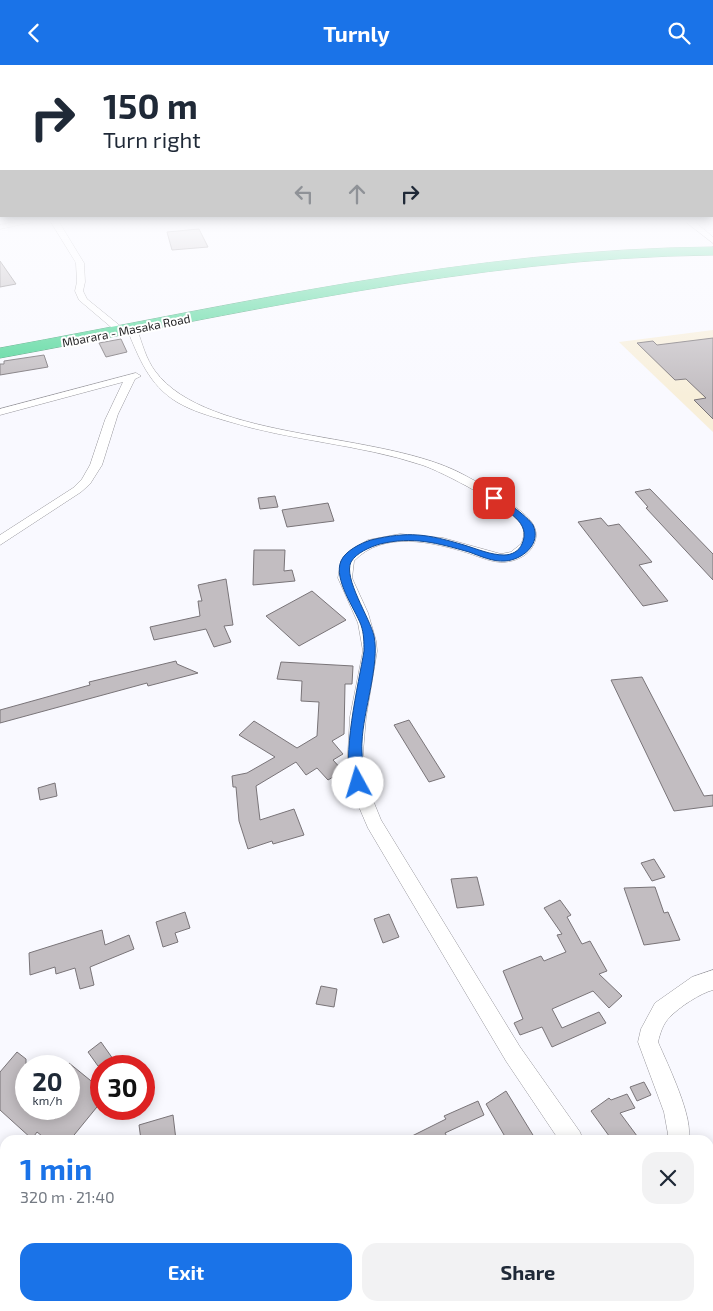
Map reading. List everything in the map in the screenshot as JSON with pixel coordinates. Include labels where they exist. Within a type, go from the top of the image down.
[{"type":"highway","name":"Mbarara - Masaka Road","points":[[0,353],[394,280]]},
{"type":"street","points":[[82,280],[80,291],[83,300],[126,330],[150,372],[183,401],[221,416],[322,441],[389,452],[438,467],[468,481],[519,516],[529,526],[530,537],[525,549],[517,556],[494,557],[443,541],[399,537],[368,544],[352,554],[345,562],[344,577],[359,608],[369,639],[370,651],[356,740],[355,765],[358,783],[374,823],[513,1054],[569,1135]]},
{"type":"street","points":[[0,412],[150,372]]},
{"type":"street","points":[[0,541],[89,480],[95,472],[110,421],[131,377]]},
{"type":"street","points":[[679,1135],[675,1112],[648,1042],[650,1029],[662,1009],[698,984],[713,979]]},
{"type":"shaded area","points":[[713,330],[713,432],[619,342]]},
{"type":"building","points":[[0,280],[13,280],[16,284],[0,287]]},
{"type":"building","points":[[713,338],[713,419],[694,400],[706,398],[686,379],[675,380],[637,343],[653,341],[657,345]]},
{"type":"building","points":[[121,339],[127,352],[106,357],[99,343]]},
{"type":"building","points":[[44,355],[48,367],[0,375],[0,364],[4,364],[4,361]]},
{"type":"building","points":[[650,489],[713,554],[713,580],[646,508],[648,507],[635,492]]},
{"type":"building","points":[[275,496],[278,507],[260,509],[258,498]]},
{"type":"building","points":[[328,503],[334,521],[287,527],[282,510]]},
{"type":"building","points":[[601,518],[608,526],[619,524],[652,562],[639,565],[668,601],[643,606],[578,522]]},
{"type":"building","points":[[254,550],[285,550],[284,571],[292,570],[295,581],[253,585]]},
{"type":"building","points":[[226,579],[233,625],[224,626],[231,642],[214,647],[206,629],[154,640],[150,627],[200,616],[198,601],[202,601],[198,585]]},
{"type":"building","points":[[312,591],[346,620],[299,646],[266,616]]},
{"type":"building","points":[[176,661],[177,664],[198,673],[148,686],[147,683],[0,723],[0,710],[90,685],[89,682]]},
{"type":"building","points":[[281,662],[353,666],[352,684],[345,684],[344,734],[332,741],[343,754],[333,760],[343,771],[328,780],[317,768],[306,775],[296,762],[256,786],[260,820],[294,809],[304,835],[273,844],[272,841],[248,849],[239,821],[236,787],[233,787],[232,776],[247,773],[275,757],[239,735],[254,721],[297,748],[317,736],[319,702],[301,701],[302,681],[277,679]]},
{"type":"building","points":[[642,677],[704,796],[713,795],[713,806],[674,811],[611,680]]},
{"type":"building","points":[[409,720],[445,777],[429,782],[394,725]]},
{"type":"building","points":[[55,783],[57,796],[40,800],[38,788]]},
{"type":"building","points":[[654,859],[665,877],[652,881],[641,863]]},
{"type":"building","points":[[477,877],[484,905],[457,908],[451,879]]},
{"type":"building","points":[[655,887],[664,913],[668,912],[680,940],[644,945],[624,888]]},
{"type":"building","points":[[560,900],[571,915],[567,917],[582,944],[590,941],[607,971],[599,974],[622,996],[609,1008],[593,991],[552,1009],[562,1028],[599,1012],[606,1023],[552,1047],[542,1027],[520,1035],[514,1023],[523,1019],[503,971],[541,956],[544,961],[566,952],[557,935],[562,934],[544,908]]},
{"type":"building","points":[[185,912],[190,928],[175,933],[178,942],[163,947],[156,922]]},
{"type":"building","points":[[389,914],[399,937],[383,943],[374,919]]},
{"type":"building","points":[[102,930],[105,945],[129,935],[134,949],[90,967],[94,985],[80,989],[75,968],[56,974],[55,967],[30,975],[29,953]]},
{"type":"building","points":[[321,986],[337,989],[334,1007],[316,1004]]},
{"type":"building","points":[[101,1042],[110,1055],[90,1055],[88,1052]]},
{"type":"building","points":[[17,1052],[21,1055],[15,1055],[15,1120],[80,1120],[80,1072],[90,1080],[90,1115],[74,1135],[41,1135],[37,1132],[35,1135],[28,1135],[0,1110],[0,1072]]},
{"type":"building","points":[[644,1082],[651,1095],[637,1101],[630,1087]]},
{"type":"building","points":[[506,1091],[533,1135],[504,1135],[486,1104]]},
{"type":"building","points":[[627,1094],[635,1108],[620,1113],[636,1135],[608,1135],[591,1111],[609,1098],[611,1100]]},
{"type":"building","points":[[478,1101],[484,1115],[445,1133],[446,1135],[414,1135],[446,1119],[444,1116]]},
{"type":"building","points":[[173,1115],[175,1135],[140,1135],[139,1125]]},
{"type":"route","points":[[358,783],[355,765],[356,740],[370,651],[366,626],[356,599],[344,577],[345,562],[352,554],[368,544],[399,537],[443,541],[494,557],[517,556],[525,549],[530,537],[529,526],[519,516],[494,498]]}]
